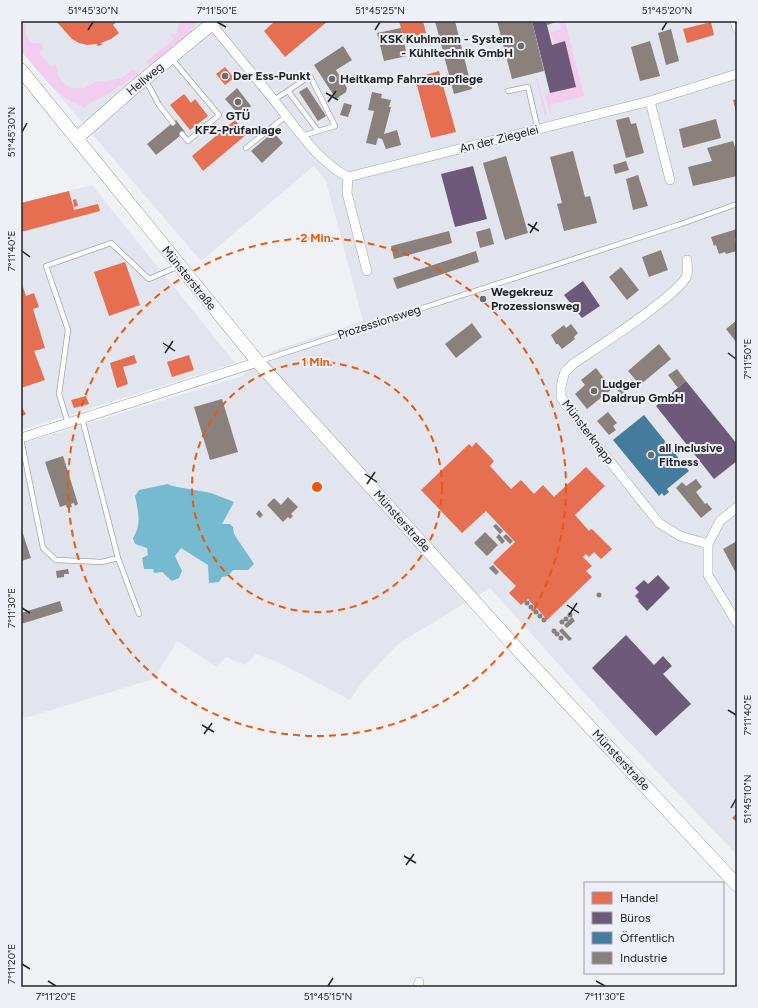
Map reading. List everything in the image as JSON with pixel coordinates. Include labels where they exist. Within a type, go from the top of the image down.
[{"type":"main road","name":"Hellweg","points":[[77,138],[212,22]]},
{"type":"main road","name":"Münsterstraße","points":[[21,70],[258,362],[520,652],[737,885]]},
{"type":"street","points":[[735,21],[737,28]]},
{"type":"street","points":[[212,22],[302,136],[338,172],[348,177],[347,193],[367,271]]},
{"type":"street","name":"An der Ziegelei","points":[[348,177],[650,101],[737,74]]},
{"type":"street","points":[[650,101],[670,180]]},
{"type":"street","name":"Münsterknapp","points":[[686,260],[687,275],[676,290],[573,364],[565,372],[561,392],[562,400],[659,523],[680,536],[708,544]]},
{"type":"street","name":"Prozessionsweg","points":[[21,438],[258,362]]},
{"type":"street","points":[[737,508],[720,521],[708,544],[708,576],[737,623]]},
{"type":"lane","points":[[171,58],[219,115],[188,141],[182,134]]},
{"type":"lane","points":[[274,100],[310,76],[335,126],[302,136]]},
{"type":"lane","points":[[144,80],[159,105],[173,123]]},
{"type":"lane","points":[[508,91],[528,87],[538,130]]},
{"type":"lane","points":[[288,90],[318,131]]},
{"type":"lane","points":[[246,148],[286,116]]},
{"type":"lane","name":"Prozessionsweg","points":[[258,362],[681,224],[737,204]]},
{"type":"lane","points":[[68,423],[59,394],[68,330],[46,266],[111,243],[150,279],[179,266]]},
{"type":"lane","points":[[82,418],[118,558],[139,614]]},
{"type":"lane","points":[[21,438],[43,548],[56,560],[102,562],[118,558]]},
{"type":"shaded area","points":[[21,21],[737,21],[737,855],[624,737],[490,588],[398,644],[363,681],[350,700],[278,662],[256,654],[245,665],[226,657],[217,667],[177,641],[154,679],[21,719],[21,444],[242,376],[273,351],[363,321],[326,181],[314,166],[201,261],[21,51]]},
{"type":"shaded area","points":[[21,21],[26,26],[28,39],[33,43],[40,43],[44,48],[39,53],[51,67],[55,64],[58,69],[57,74],[60,79],[71,88],[85,88],[95,82],[120,79],[134,69],[138,75],[83,108],[66,99],[58,92],[21,51]]},
{"type":"shaded area","points":[[179,21],[195,21],[193,27],[184,40],[151,67],[146,62],[174,39],[170,34],[177,34]]},
{"type":"shaded area","points":[[559,21],[565,21],[584,96],[550,105],[550,113],[545,95],[576,86],[565,42],[554,44],[551,32],[561,29]]},
{"type":"shaded area","points":[[537,78],[547,114],[545,115],[536,79]]},
{"type":"shaded area","points":[[92,185],[235,363],[21,430],[21,203]]},
{"type":"water","points":[[168,484],[211,493],[234,502],[222,524],[230,524],[233,527],[234,534],[254,564],[248,570],[233,570],[228,576],[222,577],[219,582],[209,583],[208,565],[181,548],[175,556],[182,571],[179,578],[172,581],[162,572],[154,573],[153,569],[144,569],[142,558],[148,555],[147,548],[135,544],[133,538],[138,528],[138,512],[135,496],[139,490]]},
{"type":"building: Handel","points":[[56,21],[118,21],[113,25],[119,33],[111,39],[101,43],[102,45],[87,45],[72,39]]},
{"type":"building: Handel","points":[[275,21],[328,21],[285,57],[264,31]]},
{"type":"building: Handel","points":[[399,21],[423,21],[426,33],[404,39]]},
{"type":"building: Handel","points":[[711,22],[714,35],[687,43],[683,29]]},
{"type":"building: Handel","name":"Der Ess-Punkt","points":[[225,67],[234,78],[225,85],[216,74]]},
{"type":"building: Handel","points":[[439,71],[456,132],[431,138],[415,78]]},
{"type":"building: Handel","points":[[184,94],[191,103],[195,99],[208,116],[190,130],[170,105]]},
{"type":"building: Handel","points":[[737,99],[737,112],[736,112],[733,100]]},
{"type":"building: Handel","points":[[235,120],[247,134],[203,171],[192,156]]},
{"type":"building: Handel","points":[[69,191],[74,210],[98,204],[100,211],[21,232],[21,203]]},
{"type":"building: Handel","points":[[76,199],[78,206],[74,207],[73,200]]},
{"type":"building: Handel","points":[[125,262],[140,305],[109,316],[94,272]]},
{"type":"building: Handel","points":[[21,281],[26,296],[34,293],[39,307],[33,309],[45,348],[34,351],[45,380],[21,388]]},
{"type":"building: Handel","points":[[134,355],[137,363],[123,367],[128,384],[117,388],[110,363]]},
{"type":"building: Handel","points":[[189,355],[194,370],[172,377],[167,362]]},
{"type":"building: Handel","points":[[86,396],[89,404],[74,408],[71,400]]},
{"type":"building: Handel","points":[[21,406],[26,414],[21,417]]},
{"type":"building: Handel","points":[[476,442],[494,461],[490,466],[511,489],[521,480],[534,494],[543,485],[554,497],[586,467],[605,486],[575,515],[589,531],[591,529],[593,530],[612,549],[601,559],[594,552],[589,557],[586,554],[583,557],[592,566],[586,571],[592,577],[547,620],[537,608],[533,612],[531,610],[535,607],[528,599],[521,605],[509,593],[516,586],[493,563],[515,542],[486,511],[462,533],[421,490],[469,444],[472,447]]},
{"type":"building: Handel","points":[[737,813],[737,822],[732,818]]},
{"type":"building: Büros","name":"KSK Kuhlmann - System - Kühltechnik GmbH","points":[[532,21],[546,21],[552,45],[565,41],[576,87],[550,93]]},
{"type":"building: Büros","points":[[473,166],[487,219],[455,227],[441,174]]},
{"type":"building: Büros","points":[[583,281],[600,306],[582,318],[564,295]]},
{"type":"building: Büros","points":[[686,381],[737,444],[737,461],[714,479],[656,406]]},
{"type":"building: Büros","points":[[658,575],[670,588],[647,611],[635,596],[639,592],[635,588],[644,580],[648,584]]},
{"type":"building: Büros","points":[[626,635],[654,665],[663,656],[672,666],[663,674],[691,704],[656,736],[592,668]]},
{"type":"building: Öffentlich","name":"all inclusive Fitness","points":[[644,415],[689,471],[667,489],[669,492],[664,496],[662,493],[659,496],[613,440]]},
{"type":"building: Industrie","points":[[435,21],[455,21],[472,89],[454,94]]},
{"type":"building: Industrie","name":"KSK Kuhlmann - System - Kühltechnik GmbH","points":[[497,21],[532,21],[544,71],[512,79]]},
{"type":"building: Industrie","points":[[546,21],[559,21],[547,25]]},
{"type":"building: Industrie","points":[[401,28],[407,56],[384,61],[377,33]]},
{"type":"building: Industrie","points":[[671,29],[679,61],[666,65],[658,33]]},
{"type":"building: Industrie","points":[[650,41],[660,76],[640,81],[631,47]]},
{"type":"building: Industrie","name":"Heitkamp Fahrzeugpflege","points":[[343,46],[352,60],[336,70],[347,88],[346,92],[336,99],[314,65]]},
{"type":"building: Industrie","points":[[307,87],[326,116],[318,121],[299,92]]},
{"type":"building: Industrie","name":"GTÜ KFZ-Prüfanlage","points":[[237,88],[251,106],[240,116],[225,99]]},
{"type":"building: Industrie","points":[[372,92],[382,94],[381,98],[391,100],[389,107],[391,107],[384,134],[397,130],[401,145],[386,149],[382,139],[378,138],[376,145],[366,143],[374,111],[368,110]]},
{"type":"building: Industrie","points":[[344,103],[352,105],[348,117],[340,115]]},
{"type":"building: Industrie","points":[[629,117],[631,124],[636,123],[644,153],[626,158],[616,120]]},
{"type":"building: Industrie","points":[[716,119],[721,138],[683,148],[679,129]]},
{"type":"building: Industrie","points":[[176,120],[185,132],[156,155],[147,144]]},
{"type":"building: Industrie","points":[[273,132],[283,143],[262,163],[251,151]]},
{"type":"building: Industrie","points":[[733,141],[737,154],[737,176],[693,186],[688,167],[712,161],[707,148]]},
{"type":"building: Industrie","points":[[573,151],[585,197],[590,196],[597,223],[564,231],[557,204],[562,203],[550,157]]},
{"type":"building: Industrie","points":[[506,156],[528,233],[505,240],[483,163]]},
{"type":"building: Industrie","points":[[626,161],[629,170],[615,174],[613,165]]},
{"type":"building: Industrie","points":[[638,175],[648,206],[633,210],[626,179]]},
{"type":"building: Industrie","points":[[490,228],[494,244],[480,248],[476,232]]},
{"type":"building: Industrie","points":[[737,229],[737,238],[735,239],[737,251],[719,254],[711,237]]},
{"type":"building: Industrie","points":[[449,231],[452,243],[394,259],[391,246]]},
{"type":"building: Industrie","points":[[661,250],[668,270],[649,277],[642,257]]},
{"type":"building: Industrie","points":[[476,251],[479,262],[397,289],[393,278]]},
{"type":"building: Industrie","points":[[621,267],[639,290],[627,300],[609,277]]},
{"type":"building: Industrie","points":[[737,320],[737,343],[726,329]]},
{"type":"building: Industrie","points":[[472,323],[482,337],[456,358],[445,344]]},
{"type":"building: Industrie","points":[[571,324],[578,333],[574,337],[575,339],[562,349],[558,344],[556,344],[551,335],[564,325],[566,328]]},
{"type":"building: Industrie","points":[[659,344],[671,359],[640,385],[628,371]]},
{"type":"building: Industrie","name":"Ludger Daldrup GmbH","points":[[596,368],[612,389],[587,409],[575,394],[585,385],[581,380]]},
{"type":"building: Industrie","points":[[677,369],[686,381],[678,388],[668,375]]},
{"type":"building: Industrie","points":[[622,382],[628,389],[621,395],[616,388]]},
{"type":"building: Industrie","points":[[222,399],[238,452],[210,460],[194,407]]},
{"type":"building: Industrie","points":[[608,412],[617,423],[613,426],[616,430],[609,435],[597,421]]},
{"type":"building: Industrie","points":[[63,456],[78,504],[75,506],[74,503],[71,504],[72,507],[67,508],[66,505],[60,507],[45,462]]},
{"type":"building: Industrie","points":[[696,479],[702,487],[696,492],[705,504],[707,503],[712,509],[701,518],[676,488],[682,482],[686,486]]},
{"type":"building: Industrie","points":[[288,497],[298,507],[291,514],[293,516],[290,519],[288,517],[283,522],[267,505],[274,498],[281,505]]},
{"type":"building: Industrie","points":[[259,510],[263,515],[260,518],[256,514]]},
{"type":"building: Industrie","points":[[496,524],[503,531],[500,534],[493,526]]},
{"type":"building: Industrie","points":[[21,528],[31,558],[21,561]]},
{"type":"building: Industrie","points":[[485,532],[498,545],[487,556],[474,543]]},
{"type":"building: Industrie","points":[[499,534],[505,541],[502,544],[496,537]]},
{"type":"building: Industrie","points":[[506,534],[513,541],[510,544],[503,537]]},
{"type":"building: Industrie","points":[[737,541],[737,575],[723,549]]},
{"type":"building: Industrie","points":[[493,565],[499,572],[496,575],[489,568]]},
{"type":"building: Industrie","points":[[68,569],[69,574],[64,574],[64,577],[57,578],[56,571]]},
{"type":"building: Industrie","points":[[597,593],[601,593],[601,597],[597,597]]},
{"type":"building: Industrie","points":[[60,601],[63,611],[21,624],[21,613]]},
{"type":"building: Industrie","points":[[525,601],[529,601],[529,605],[525,605]]},
{"type":"building: Industrie","points":[[529,605],[533,605],[533,609],[529,609]]},
{"type":"building: Industrie","points":[[534,610],[538,610],[538,614],[534,614]]},
{"type":"building: Industrie","points":[[568,613],[572,613],[572,617],[568,617]]},
{"type":"building: Industrie","points":[[538,614],[542,614],[542,618],[538,618]]},
{"type":"building: Industrie","points":[[564,617],[568,617],[568,621],[564,621]]},
{"type":"building: Industrie","points":[[572,617],[575,621],[567,628],[564,625]]},
{"type":"building: Industrie","points":[[542,618],[546,618],[546,622],[542,622]]},
{"type":"building: Industrie","points":[[560,620],[564,620],[564,624],[560,624]]},
{"type":"building: Industrie","points":[[562,628],[572,639],[569,641],[559,631]]},
{"type":"building: Industrie","points":[[552,629],[556,629],[556,633],[552,633]]},
{"type":"building: Industrie","points":[[555,632],[559,632],[559,636],[555,636]]},
{"type":"building: Industrie","points":[[559,636],[563,636],[563,640],[559,640]]},
{"type":"place","name":"KSK Kuhlmann - System - Kühltechnik GmbH","points":[[521,46]]},
{"type":"place","name":"Der Ess-Punkt","points":[[225,76]]},
{"type":"place","name":"Heitkamp Fahrzeugpflege","points":[[332,79]]},
{"type":"place","name":"GTÜ KFZ-Prüfanlage","points":[[238,102]]},
{"type":"place","name":"Wegekreuz Prozessionsweg","points":[[483,299]]},
{"type":"place","name":"Ludger Daldrup GmbH","points":[[594,391]]},
{"type":"place","name":"all inclusive Fitness","points":[[651,455]]}]
